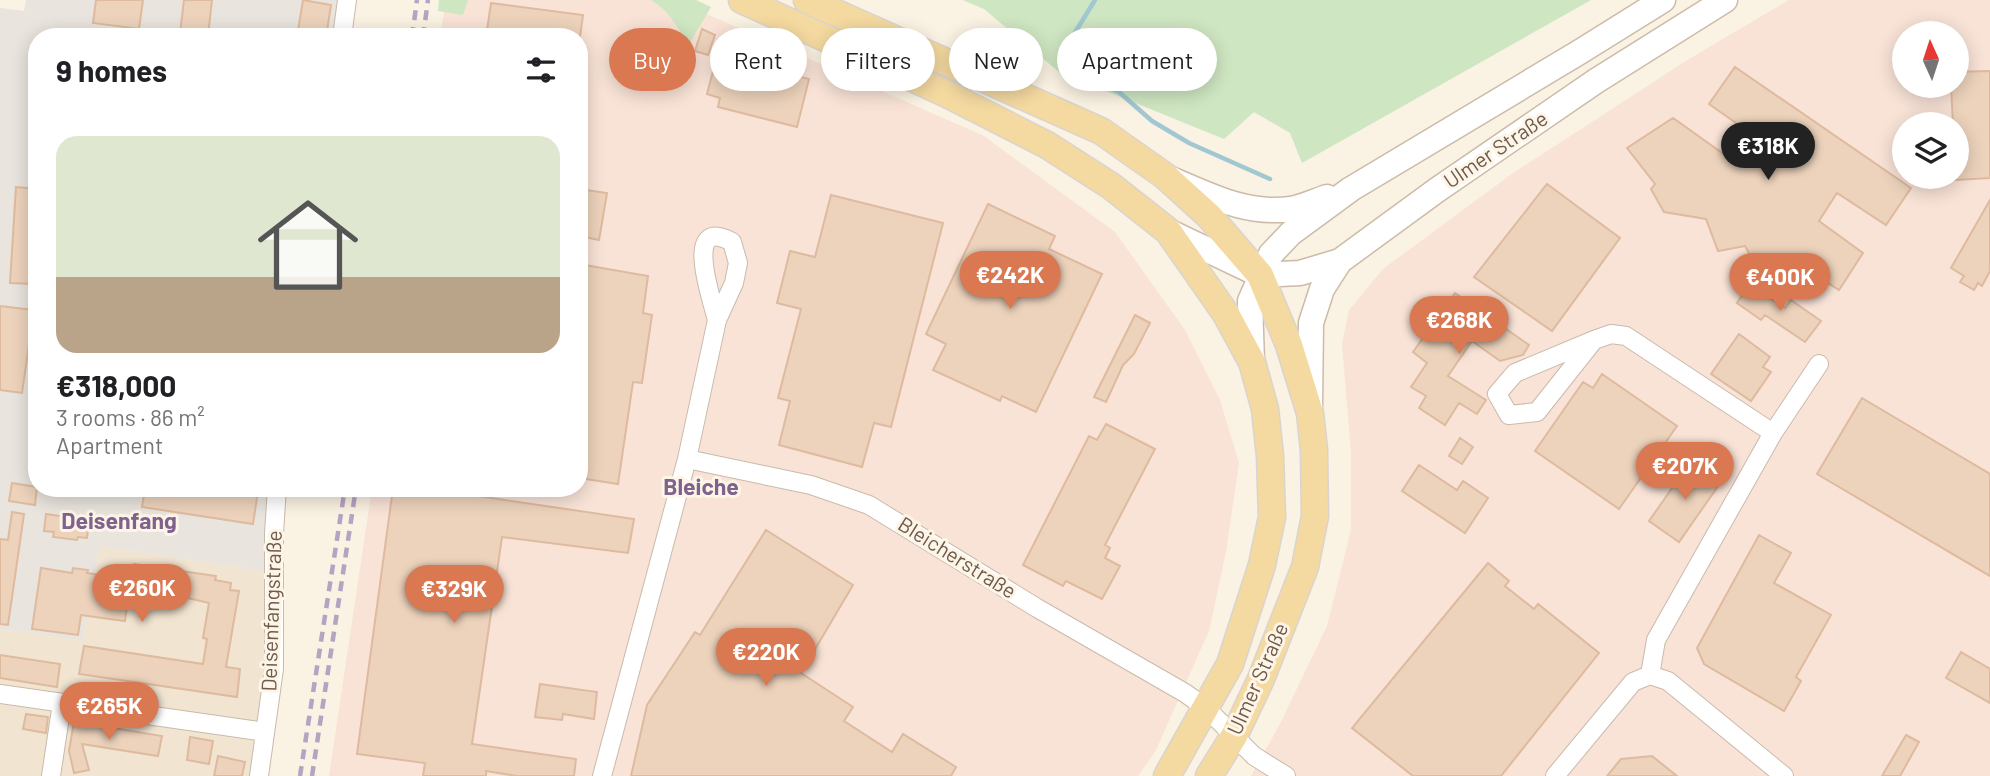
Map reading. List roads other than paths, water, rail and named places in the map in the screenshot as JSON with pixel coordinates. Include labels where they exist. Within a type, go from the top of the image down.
[{"type":"main road","points":[[742,0],[947,94],[1047,145],[1111,186],[1168,231],[1226,314],[1252,362]]},
{"type":"main road","name":"Ulmer Straße","points":[[807,0],[1101,131],[1165,176],[1209,216],[1260,275],[1289,345],[1310,413],[1314,450],[1315,516],[1305,567],[1261,679],[1234,736],[1209,776]]},
{"type":"main road","name":"Ulmer Straße","points":[[1167,776],[1230,664],[1262,565],[1272,517],[1265,409],[1252,362],[1250,301],[1271,254],[1292,233],[1350,189],[1663,0]]},
{"type":"main road","name":"Ulmer Straße","points":[[1168,231],[1260,275],[1300,274],[1340,261],[1437,190],[1585,89],[1725,0]]},
{"type":"main road","points":[[1165,176],[1229,204],[1259,211],[1293,209],[1350,189]]},
{"type":"main road","points":[[1310,413],[1311,323],[1322,289],[1340,261]]},
{"type":"street","points":[[343,28],[347,0]]},
{"type":"street","points":[[602,776],[687,459],[717,320]]},
{"type":"street","points":[[1594,340],[1537,412],[1509,415],[1497,394],[1515,373],[1594,340],[1611,334],[1626,336],[1773,433]]},
{"type":"street","points":[[1650,675],[1656,640],[1773,433],[1819,364]]},
{"type":"street","name":"Bleicherstraße","points":[[687,459],[811,485],[869,505],[1037,608],[1185,693],[1206,708],[1254,756],[1286,776]]},
{"type":"street","name":"Deisenfangstraße","points":[[258,776],[274,668],[276,497]]},
{"type":"street","points":[[1555,776],[1633,682],[1650,675],[1668,681],[1784,776]]},
{"type":"street","points":[[0,694],[265,732]]},
{"type":"street","points":[[51,776],[62,703]]},
{"type":"waterway","points":[[1095,0],[1071,39],[1073,66],[1083,76],[1119,92],[1152,121],[1189,143],[1270,179]]},
{"type":"railway","points":[[413,28],[417,0]]},
{"type":"railway","points":[[424,28],[428,0]]},
{"type":"railway","points":[[300,776],[344,497]]},
{"type":"railway","points":[[312,776],[355,497]]},
{"type":"district","name":"Bleiche","points":[[701,487]]},
{"type":"district","name":"Deisenfang","points":[[119,521]]}]
